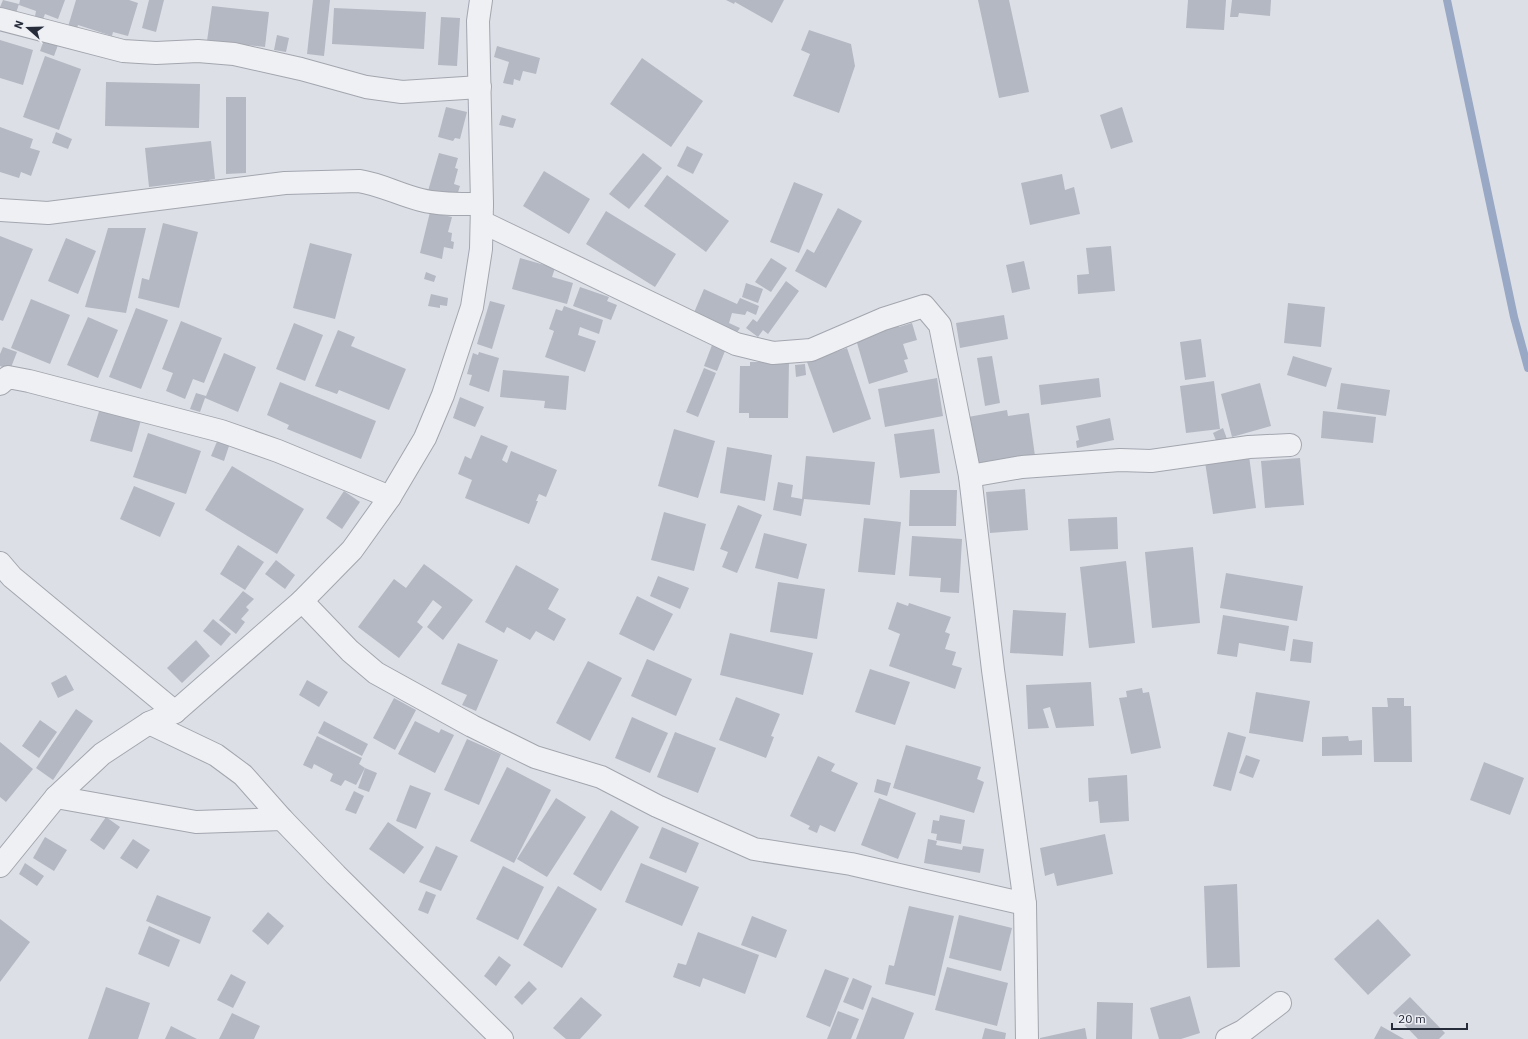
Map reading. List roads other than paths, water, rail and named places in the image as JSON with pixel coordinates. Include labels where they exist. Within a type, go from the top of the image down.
[{"type":"street","points":[[0,866],[56,797],[102,754],[149,724],[176,712],[302,601],[352,550],[390,497],[426,438],[443,395],[472,307],[481,249],[482,213],[478,21],[481,0]]},
{"type":"street","points":[[0,19],[123,51],[156,53],[198,51],[234,54],[373,88],[402,92],[480,87]]},
{"type":"street","points":[[0,210],[48,213],[285,183],[369,182],[414,198],[482,213],[736,344],[756,350],[773,353],[810,350],[884,319],[924,306],[940,325],[970,476],[993,670],[1025,904],[1028,1014],[1027,1039]]},
{"type":"street","points":[[0,384],[8,377],[30,381],[221,431],[278,451],[390,497]]},
{"type":"street","points":[[970,476],[1022,467],[1120,460],[1151,461],[1249,447],[1290,445]]},
{"type":"street","points":[[0,563],[12,577],[176,712]]},
{"type":"street","points":[[302,601],[350,651],[376,673],[472,726],[535,757],[601,777],[657,806],[754,849],[851,864],[1025,904]]},
{"type":"street","points":[[149,724],[216,755],[242,775],[282,819],[502,1039]]},
{"type":"street","points":[[56,797],[196,822],[282,819]]},
{"type":"street","points":[[1227,1039],[1243,1031],[1280,1003]]},
{"type":"waterway","points":[[1447,0],[1514,317],[1528,368]]}]
